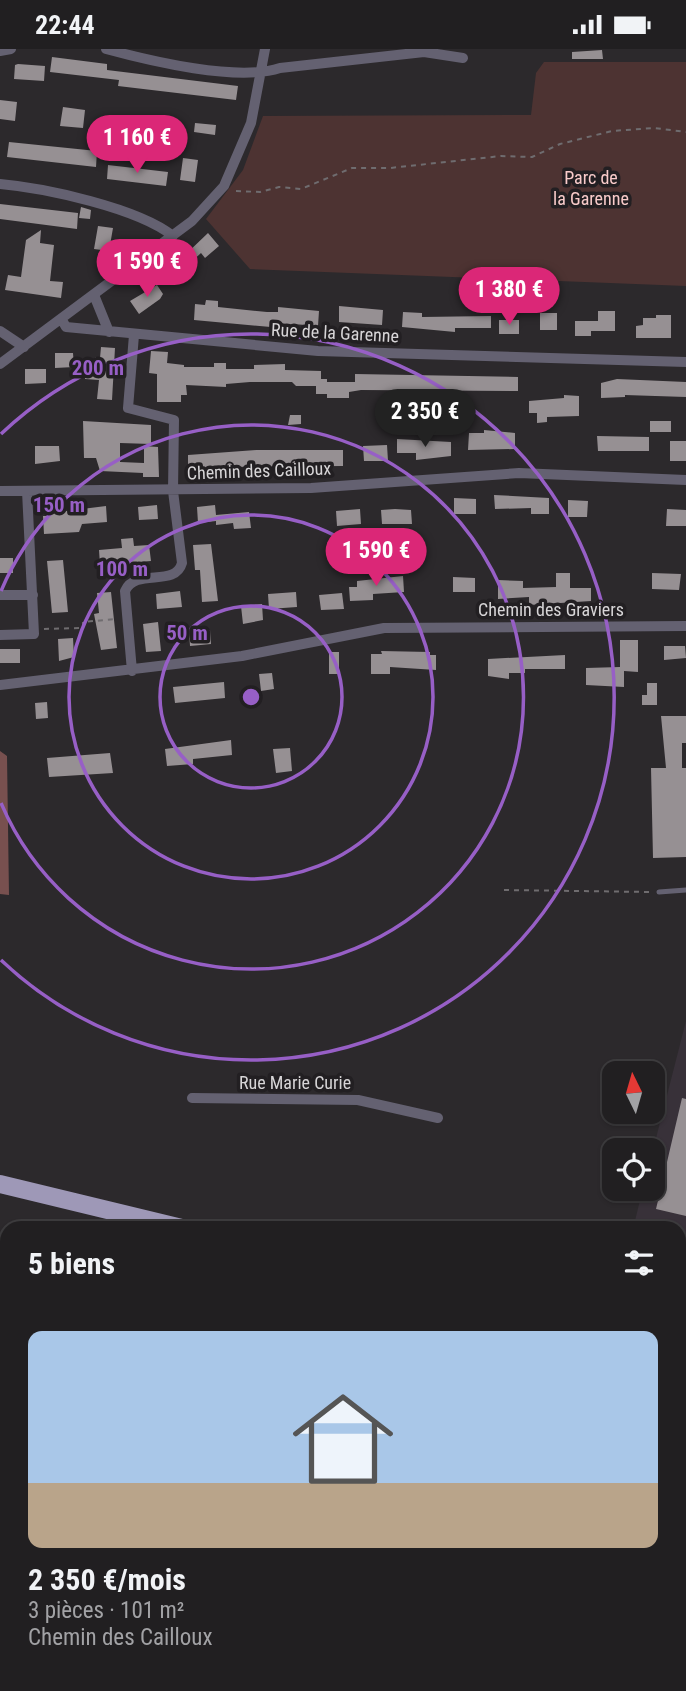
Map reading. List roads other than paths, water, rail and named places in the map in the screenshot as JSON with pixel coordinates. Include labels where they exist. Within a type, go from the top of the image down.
[{"type":"main road","points":[[0,1184],[153,1221]]},
{"type":"street","points":[[0,51],[11,49]]},
{"type":"street","points":[[106,49],[152,61],[261,75],[280,68],[424,50],[463,58]]},
{"type":"street","points":[[0,364],[173,236],[192,221],[221,190],[247,135],[265,49]]},
{"type":"street","points":[[0,184],[76,197],[161,226],[173,236]]},
{"type":"street","points":[[94,295],[109,332]]},
{"type":"street","name":"Rue de la Garenne","points":[[62,320],[66,327],[318,351],[686,362]]},
{"type":"street","points":[[0,331],[24,347]]},
{"type":"street","points":[[132,671],[125,591],[129,583],[136,579],[173,575],[180,570],[173,491],[174,420],[128,408],[134,335]]},
{"type":"street","name":"Chemin des Cailloux","points":[[0,491],[311,488],[519,473],[686,480]]},
{"type":"street","points":[[0,635],[34,633],[27,491]]},
{"type":"street","points":[[0,595],[33,595]]},
{"type":"street","name":"Chemin des Graviers","points":[[0,685],[242,656],[384,628],[686,626]]},
{"type":"street","name":"Rue Marie Curie","points":[[192,1098],[358,1100],[438,1118]]},
{"type":"lane","points":[[659,892],[686,890]]},
{"type":"park label","name":"Parc de la Garenne","points":[[591,188]]}]
